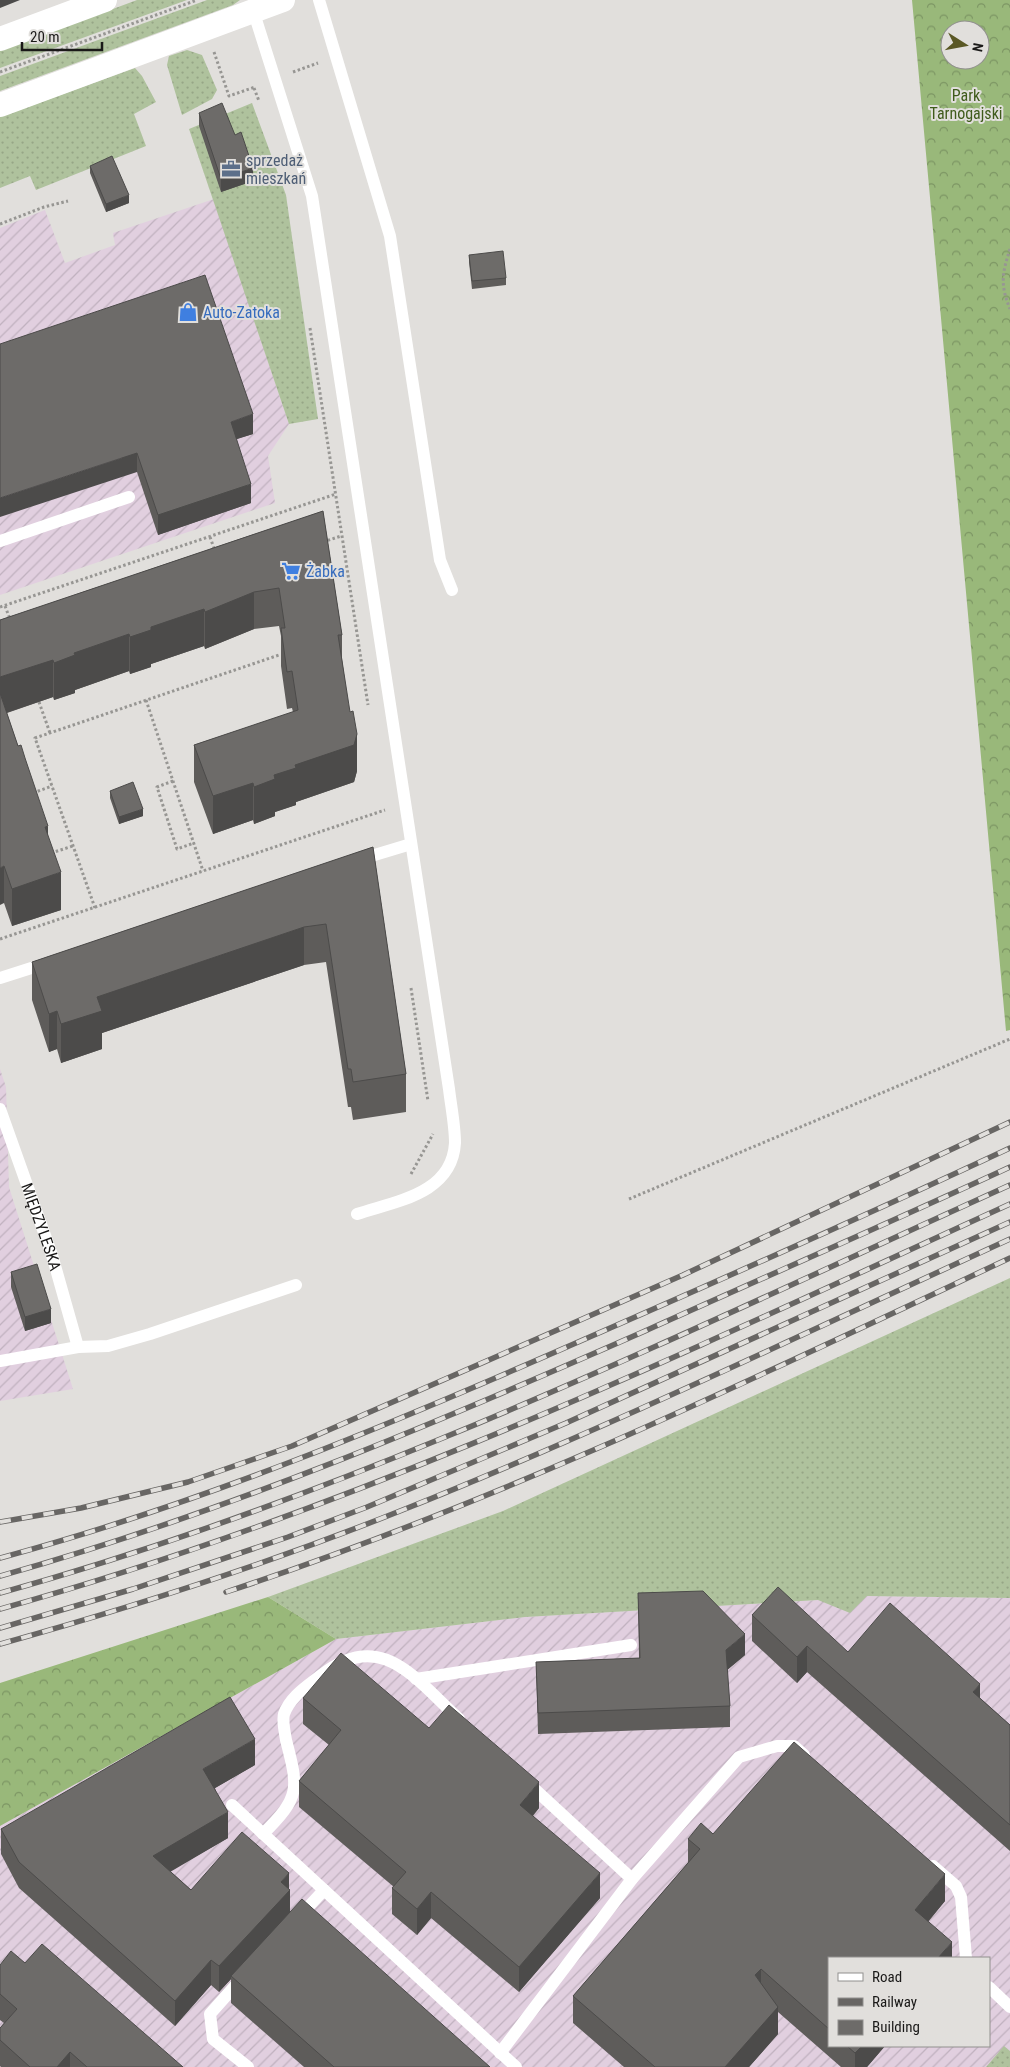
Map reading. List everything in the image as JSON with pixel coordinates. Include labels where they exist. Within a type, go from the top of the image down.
[{"type":"street","points":[[0,39],[105,0]]},
{"type":"street","points":[[0,105],[284,0]]},
{"type":"lane","points":[[319,0],[390,236],[440,560],[452,590]]},
{"type":"lane","points":[[253,10],[312,196],[449,1089],[455,1143],[451,1161],[436,1185],[413,1196],[357,1214]]},
{"type":"lane","points":[[0,541],[129,496]]},
{"type":"lane","points":[[346,863],[410,844]]},
{"type":"lane","points":[[0,978],[61,958]]},
{"type":"lane","name":"MIĘDZYLESKA","points":[[0,1109],[52,1255],[78,1347]]},
{"type":"lane","points":[[0,1360],[78,1347],[108,1346],[150,1334],[296,1284]]},
{"type":"lane","points":[[416,1679],[631,1645]]},
{"type":"lane","points":[[263,1834],[285,1812],[294,1795],[295,1774],[283,1716],[294,1697],[334,1665],[357,1656],[379,1656],[403,1666],[466,1726]]},
{"type":"lane","points":[[500,2053],[632,1878],[739,1757],[777,1746],[794,1746],[812,1761]]},
{"type":"lane","points":[[516,1772],[632,1878]]},
{"type":"lane","points":[[232,1805],[516,2067]]},
{"type":"lane","points":[[922,1856],[956,1886],[961,1897],[966,1957]]},
{"type":"lane","points":[[291,1925],[324,1890]]},
{"type":"lane","points":[[248,2067],[213,2039],[210,2014],[252,1968]]},
{"type":"lane","points":[[990,1988],[1010,2006]]},
{"type":"path","points":[[0,72],[198,0]]},
{"type":"path","points":[[205,28],[229,96]]},
{"type":"path","points":[[254,88],[260,105]]},
{"type":"path","points":[[0,224],[44,206],[68,201]]},
{"type":"path","points":[[1010,249],[1002,276],[1005,296],[1010,309]]},
{"type":"path","points":[[309,322],[369,712]]},
{"type":"path","points":[[0,607],[357,488]]},
{"type":"path","points":[[314,545],[363,529]]},
{"type":"path","points":[[210,537],[218,560]]},
{"type":"path","points":[[5,606],[10,621]]},
{"type":"path","points":[[95,908],[35,738],[279,655]]},
{"type":"path","points":[[146,700],[203,871]]},
{"type":"path","points":[[39,702],[50,733]]},
{"type":"path","points":[[174,781],[158,787],[177,849],[194,843]]},
{"type":"path","points":[[25,795],[52,786]]},
{"type":"path","points":[[383,800],[390,850]]},
{"type":"path","points":[[0,939],[385,810]]},
{"type":"path","points":[[45,855],[73,846]]},
{"type":"path","points":[[410,983],[429,1106]]},
{"type":"path","points":[[629,1199],[1010,1039]]},
{"type":"path","points":[[407,1181],[434,1135],[432,1125]]},
{"type":"shaded area","points":[[214,199],[289,424],[268,456],[275,503],[0,595],[0,228],[45,210],[65,263],[115,245],[113,233]]},
{"type":"shaded area","points":[[0,1069],[6,1087],[9,1187],[73,1389],[0,1401]]},
{"type":"shaded area","points":[[867,1596],[1010,1598],[1010,2067],[0,2067],[0,1826],[336,1639],[525,1617],[819,1600],[830,1604]]},
{"type":"green space","points":[[137,0],[187,0],[0,68],[0,51]]},
{"type":"green space","points":[[207,0],[240,0],[233,5],[0,91],[0,76]]},
{"type":"green space","name":"Park Tarnogajski","points":[[912,0],[1010,0],[1010,1030],[1006,1031]]},
{"type":"green space","points":[[187,50],[202,55],[217,90],[212,99],[182,115],[167,65],[169,56]]},
{"type":"green space","points":[[135,68],[142,76],[156,102],[134,114],[146,146],[36,190],[30,176],[0,188],[0,117]]},
{"type":"green space","points":[[252,103],[286,195],[318,419],[289,424],[189,129]]},
{"type":"green space","points":[[1010,1278],[1010,1598],[867,1596],[850,1613],[818,1600],[525,1617],[336,1639],[268,1597],[503,1511]]},
{"type":"green space","points":[[268,1597],[336,1639],[0,1826],[0,1683]]},
{"type":"green space","points":[[1004,2046],[1010,2051],[1010,2067],[986,2067]]},
{"type":"building","points":[[222,103],[235,135],[241,132],[253,168],[221,179],[199,113]]},
{"type":"building","points":[[112,156],[129,195],[106,204],[90,166]]},
{"type":"building","points":[[503,251],[506,278],[472,281],[469,255]]},
{"type":"building","points":[[205,275],[253,414],[231,422],[251,484],[158,515],[137,453],[0,498],[0,344]]},
{"type":"building","points":[[323,511],[342,635],[338,635],[350,712],[353,711],[357,734],[354,745],[295,765],[296,768],[274,775],[275,779],[254,787],[253,783],[213,796],[194,745],[298,710],[292,671],[287,672],[281,628],[285,628],[279,588],[254,592],[205,612],[204,609],[151,627],[151,630],[130,637],[129,634],[74,653],[75,655],[54,663],[53,660],[0,677],[0,620]]},
{"type":"building","points":[[0,693],[18,746],[21,745],[48,826],[45,827],[61,872],[12,889],[4,866],[0,868]]},
{"type":"building","points":[[133,782],[143,809],[119,817],[110,791]]},
{"type":"building","points":[[373,847],[406,1074],[353,1082],[351,1069],[348,1069],[326,924],[304,927],[97,997],[102,1011],[61,1024],[57,1011],[49,1014],[32,962]]},
{"type":"building","points":[[37,1264],[51,1309],[25,1317],[11,1272]]},
{"type":"building","points":[[778,1587],[848,1652],[890,1603],[980,1684],[973,1692],[1010,1725],[1010,1825],[807,1646],[797,1657],[752,1615]]},
{"type":"building","points":[[703,1591],[745,1634],[726,1650],[730,1706],[538,1713],[536,1662],[640,1658],[638,1593]]},
{"type":"building","points":[[341,1653],[429,1728],[449,1705],[539,1782],[520,1805],[600,1873],[519,1967],[431,1892],[417,1909],[392,1888],[406,1872],[299,1781],[341,1730],[303,1698]]},
{"type":"building","points":[[230,1697],[255,1739],[203,1769],[228,1812],[153,1856],[191,1890],[242,1832],[289,1873],[281,1882],[290,1890],[219,1966],[211,1960],[175,2001],[19,1862],[1,1829]]},
{"type":"building","points":[[794,1742],[945,1874],[915,1910],[952,1942],[939,1957],[828,1957],[828,2028],[761,1969],[755,1975],[778,2007],[725,2067],[655,2067],[573,1996],[700,1849],[688,1839],[701,1823],[713,1834]]},
{"type":"building","points":[[302,1899],[490,2067],[334,2067],[231,1976]]},
{"type":"building","points":[[42,1944],[183,2067],[87,2067],[70,2052],[57,2067],[30,2067],[0,2040],[0,2028],[17,2009],[0,1994],[0,1965],[11,1951],[25,1963]]},
{"type":"building","points":[[848,2047],[861,2047],[855,2053]]},
{"type":"railway","points":[[0,1522],[81,1508],[188,1482],[292,1446],[683,1275],[1010,1122]]},
{"type":"railway","points":[[0,1558],[75,1537],[149,1513],[296,1460],[369,1431],[691,1292],[1010,1148]]},
{"type":"railway","points":[[0,1576],[165,1525],[246,1496],[407,1433],[645,1331],[1010,1167]]},
{"type":"railway","points":[[0,1593],[131,1554],[387,1461],[638,1354],[1010,1185]]},
{"type":"railway","points":[[0,1609],[131,1570],[259,1526],[387,1478],[513,1427],[638,1373],[1010,1204]]},
{"type":"railway","points":[[0,1628],[133,1589],[288,1537],[367,1507],[566,1423],[1010,1222]]},
{"type":"railway","points":[[0,1644],[204,1582],[305,1547],[405,1509],[634,1412],[1010,1239]]},
{"type":"railway","points":[[226,1592],[327,1557],[525,1479],[817,1349],[1010,1258]]},
{"type":"place","name":"sprzedaż mieszkań","points":[[231,169]]},
{"type":"place","name":"Auto-Zatoka","points":[[188,312]]},
{"type":"place","name":"Żabka","points":[[291,571]]}]
